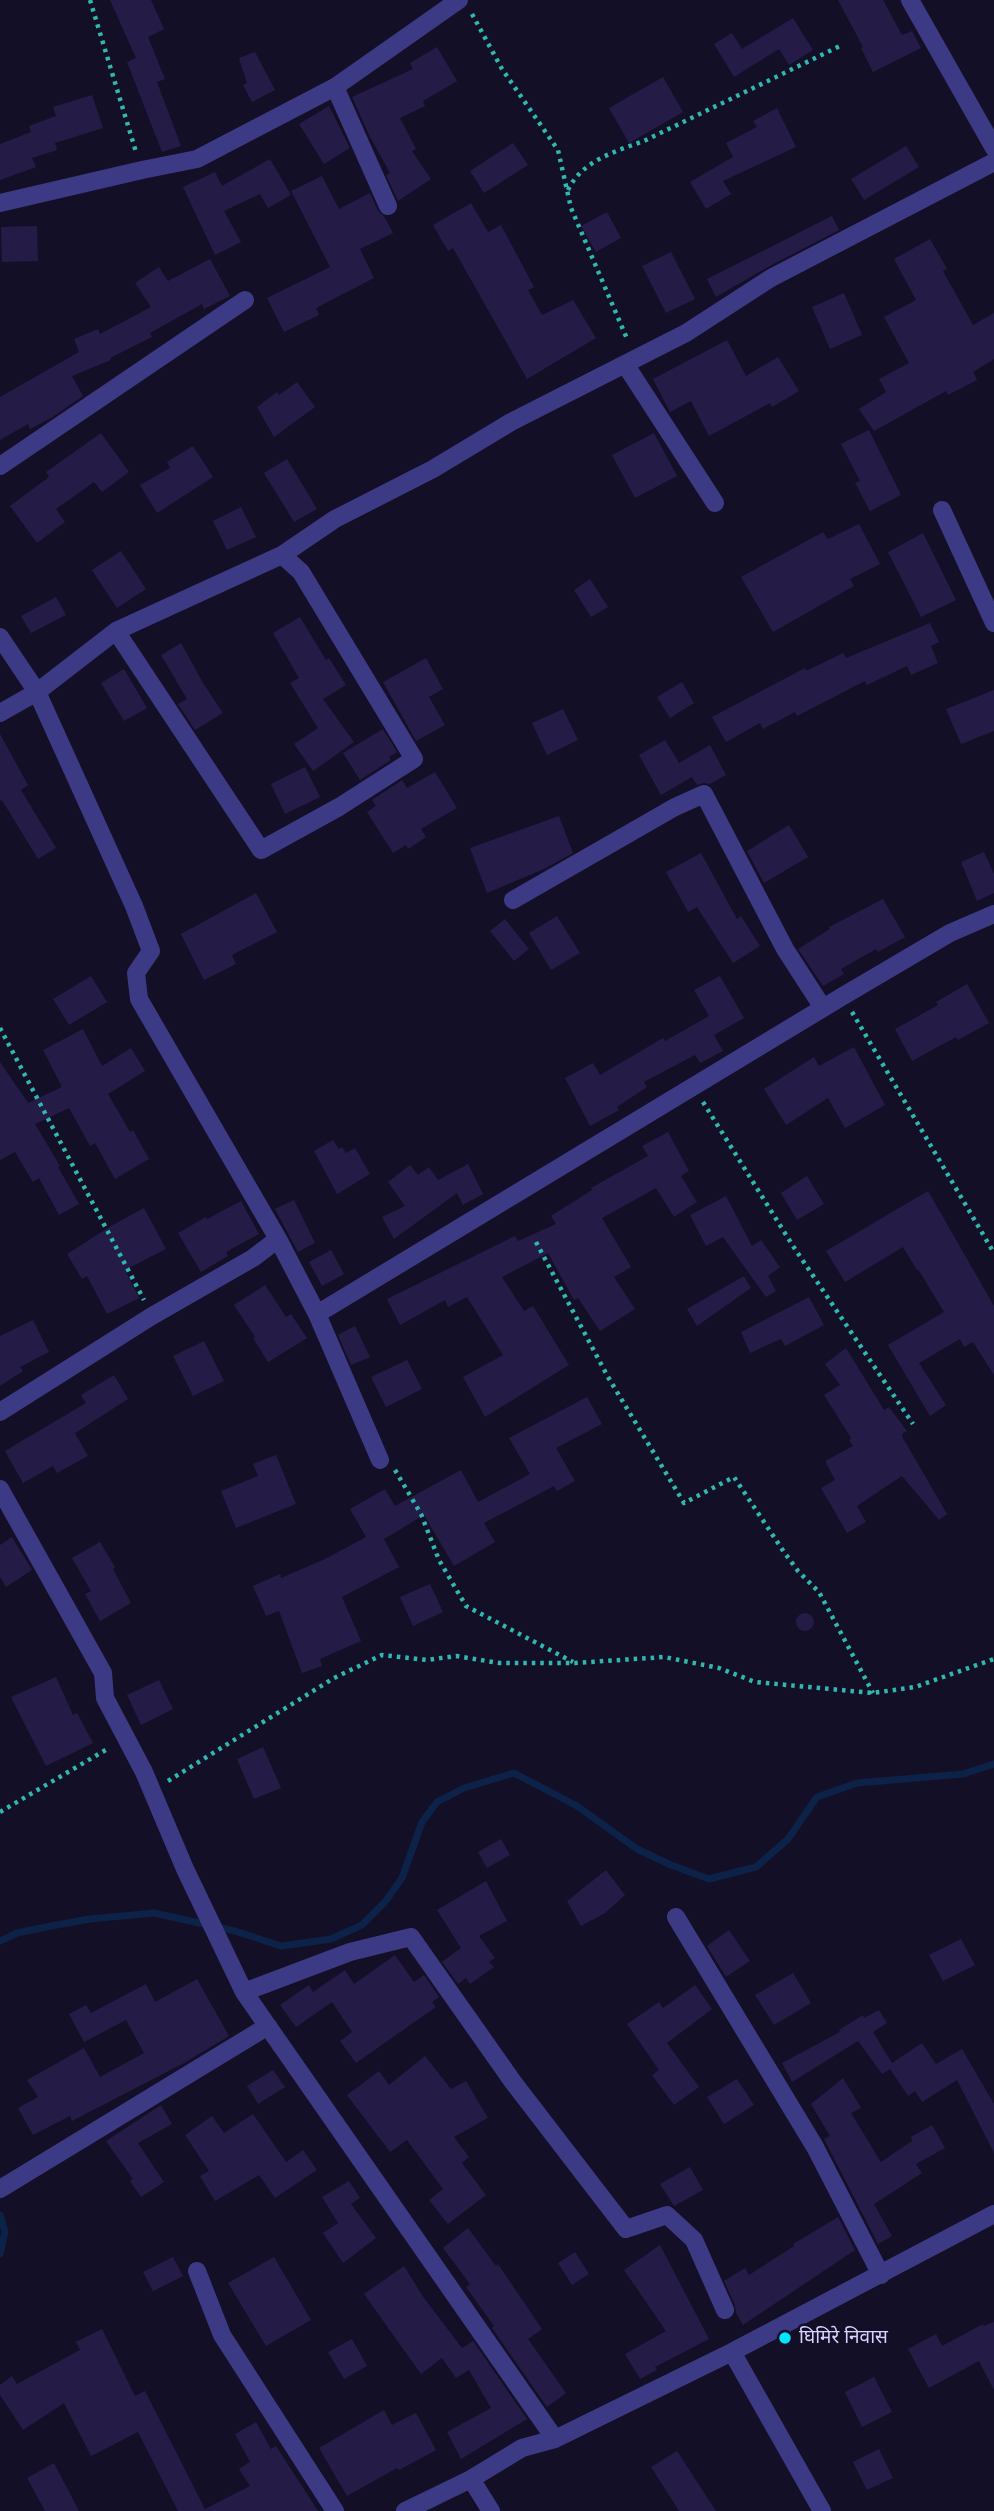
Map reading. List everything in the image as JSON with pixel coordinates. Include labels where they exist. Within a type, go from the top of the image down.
[{"type":"street","points":[[910,0],[994,149]]},
{"type":"street","points":[[0,203],[197,159],[335,87],[462,3]]},
{"type":"street","points":[[335,87],[388,206]]},
{"type":"street","points":[[0,713],[37,692],[116,631],[282,555],[335,520],[433,469],[511,422],[686,333],[771,278],[994,162]]},
{"type":"street","points":[[0,467],[245,300]]},
{"type":"street","points":[[630,361],[715,503]]},
{"type":"street","points":[[942,510],[994,623]]},
{"type":"street","points":[[116,631],[261,850],[339,807],[414,759],[301,572],[282,555]]},
{"type":"street","points":[[0,637],[37,692],[125,884],[150,951],[136,974],[139,999],[278,1239],[317,1314],[380,1460]]},
{"type":"street","points":[[513,900],[676,807],[704,794],[785,949],[823,1008]]},
{"type":"street","points":[[317,1314],[843,996],[950,933],[994,914]]},
{"type":"street","points":[[0,1412],[152,1317],[253,1258],[278,1239]]},
{"type":"street","points":[[0,1489],[103,1673],[105,1698],[144,1772],[185,1869],[244,1992],[555,2439]]},
{"type":"street","points":[[676,1917],[815,2147],[881,2275]]},
{"type":"street","points":[[244,1992],[350,1952],[411,1937],[513,2082],[626,2229],[667,2215],[694,2240],[725,2310]]},
{"type":"street","points":[[0,2189],[268,2026]]},
{"type":"street","points":[[404,2511],[471,2479],[522,2448],[555,2439],[732,2352],[994,2214]]},
{"type":"street","points":[[197,2271],[222,2335],[335,2511]]},
{"type":"street","points":[[732,2352],[822,2511]]},
{"type":"street","points":[[471,2479],[491,2511]]},
{"type":"path","points":[[90,0],[142,170]]},
{"type":"path","points":[[462,3],[502,69],[558,150],[571,208],[630,361]]},
{"type":"path","points":[[568,191],[585,168],[614,150],[646,140],[840,46]]},
{"type":"path","points":[[843,996],[994,1253]]},
{"type":"path","points":[[0,1028],[152,1317]]},
{"type":"path","points":[[694,1086],[793,1247],[913,1424]]},
{"type":"path","points":[[536,1242],[608,1377],[684,1503],[734,1476],[784,1552],[819,1592],[873,1693]]},
{"type":"path","points":[[380,1460],[398,1473],[421,1514],[439,1560],[466,1606],[575,1663]]},
{"type":"path","points":[[144,1772],[167,1782],[334,1678],[382,1655],[427,1660],[456,1656],[499,1663],[575,1663],[664,1657],[719,1668],[755,1682],[873,1693],[915,1687],[994,1659]]},
{"type":"path","points":[[0,1812],[112,1747]]},
{"type":"building","points":[[110,0],[151,0],[164,29],[148,37],[165,79],[157,82],[181,146],[162,152],[127,62],[136,58]]},
{"type":"building","points":[[838,0],[883,0],[902,35],[912,31],[921,48],[873,72]]},
{"type":"building","points":[[793,18],[813,50],[789,65],[779,49],[734,77],[714,44],[732,33],[742,49]]},
{"type":"building","points":[[437,47],[457,81],[423,101],[425,106],[400,118],[416,149],[412,151],[431,179],[398,201],[386,175],[390,173],[352,97],[413,69],[410,63]]},
{"type":"building","points":[[255,52],[275,90],[252,102],[243,85],[247,83],[239,58]]},
{"type":"building","points":[[663,77],[683,112],[629,143],[609,108]]},
{"type":"building","points":[[92,95],[103,128],[55,143],[57,150],[32,158],[36,167],[0,180],[0,144],[31,132],[29,126],[56,116],[53,107]]},
{"type":"building","points":[[329,106],[350,148],[324,164],[299,124]]},
{"type":"building","points":[[777,108],[796,147],[723,181],[731,194],[706,209],[690,182],[733,157],[726,143],[757,127],[753,121]]},
{"type":"building","points":[[513,143],[528,165],[484,193],[470,171]]},
{"type":"building","points":[[906,146],[919,167],[864,200],[851,179]]},
{"type":"building","points":[[270,159],[291,195],[268,208],[260,194],[224,211],[241,242],[215,255],[183,187],[215,172],[222,186]]},
{"type":"building","points":[[322,176],[339,209],[370,193],[393,233],[360,249],[374,278],[316,308],[319,315],[284,332],[267,298],[330,267],[291,191]]},
{"type":"building","points":[[471,203],[488,232],[501,225],[534,287],[528,290],[542,315],[573,300],[596,338],[527,379],[453,248],[448,251],[433,225]]},
{"type":"building","points":[[607,212],[621,238],[596,252],[581,226]]},
{"type":"building","points":[[832,216],[839,230],[716,297],[707,279]]},
{"type":"building","points":[[37,226],[38,261],[2,262],[1,227]]},
{"type":"building","points":[[930,239],[947,269],[943,271],[973,325],[994,313],[994,359],[973,372],[977,380],[948,395],[946,391],[874,431],[859,409],[886,392],[879,379],[909,363],[884,317],[916,300],[894,259]]},
{"type":"building","points":[[671,252],[695,299],[666,313],[642,266]]},
{"type":"building","points":[[210,259],[230,296],[204,309],[202,304],[150,333],[152,337],[110,358],[111,360],[72,376],[83,396],[51,418],[30,429],[28,424],[0,440],[0,397],[79,352],[74,339],[98,329],[100,334],[151,307],[135,283],[159,267],[168,281]]},
{"type":"building","points":[[844,293],[862,335],[830,349],[812,307]]},
{"type":"building","points":[[727,340],[746,376],[778,357],[799,391],[772,407],[770,403],[709,436],[691,401],[670,412],[653,379]]},
{"type":"building","points":[[297,382],[315,407],[274,437],[257,407],[277,392],[279,395]]},
{"type":"building","points":[[869,430],[901,495],[870,511],[855,483],[860,481],[841,444]]},
{"type":"building","points":[[101,433],[129,472],[102,492],[94,482],[56,509],[65,522],[37,543],[10,506],[49,477],[46,472]]},
{"type":"building","points":[[654,433],[677,476],[635,498],[612,455]]},
{"type":"building","points":[[193,446],[213,477],[157,513],[140,485],[170,468],[167,462]]},
{"type":"building","points":[[287,459],[317,509],[294,522],[264,473]]},
{"type":"building","points":[[241,507],[256,537],[227,550],[213,521]]},
{"type":"building","points":[[859,524],[880,564],[850,579],[854,586],[773,632],[741,577],[823,532],[828,539]]},
{"type":"building","points":[[923,533],[956,600],[921,617],[888,552]]},
{"type":"building","points":[[121,551],[146,589],[117,608],[92,570]]},
{"type":"building","points":[[590,579],[608,607],[591,617],[574,590]]},
{"type":"building","points":[[56,597],[66,615],[31,633],[21,616]]},
{"type":"building","points":[[300,617],[326,660],[329,658],[346,685],[323,699],[354,742],[313,771],[294,744],[318,728],[290,683],[299,678],[273,633]]},
{"type":"building","points":[[930,623],[939,642],[931,646],[938,663],[911,675],[907,666],[867,685],[865,681],[797,716],[795,712],[763,729],[760,723],[726,742],[712,717],[805,668],[806,671],[843,653],[846,658]]},
{"type":"building","points":[[181,643],[223,713],[195,730],[178,704],[187,699],[161,655]]},
{"type":"building","points":[[426,658],[443,689],[429,697],[445,725],[416,741],[383,682]]},
{"type":"building","points":[[124,669],[147,708],[124,721],[101,683]]},
{"type":"building","points":[[682,682],[694,703],[670,718],[657,697]]},
{"type":"building","points":[[994,690],[994,731],[961,744],[946,709]]},
{"type":"building","points":[[563,709],[578,740],[547,755],[532,723]]},
{"type":"building","points":[[383,729],[397,752],[389,757],[391,760],[360,780],[343,753]]},
{"type":"building","points":[[0,734],[28,785],[21,790],[56,848],[38,859],[2,800],[0,801]]},
{"type":"building","points":[[665,740],[679,763],[710,745],[726,775],[710,784],[697,785],[692,777],[661,795],[639,755]]},
{"type":"building","points":[[305,767],[320,797],[285,814],[271,784]]},
{"type":"building","points":[[435,772],[457,808],[421,829],[426,837],[408,849],[406,845],[393,853],[367,812],[376,806],[372,800],[402,780],[407,788]]},
{"type":"building","points":[[559,816],[573,853],[544,869],[487,893],[470,848]]},
{"type":"building","points":[[789,825],[808,857],[764,883],[747,851]]},
{"type":"building","points":[[984,852],[994,874],[994,893],[977,901],[961,862]]},
{"type":"building","points":[[701,853],[737,919],[741,916],[760,946],[733,963],[697,907],[688,912],[666,872]]},
{"type":"building","points":[[256,893],[277,932],[232,955],[236,964],[204,980],[181,934]]},
{"type":"building","points":[[883,899],[905,937],[878,952],[876,949],[841,969],[844,974],[823,986],[798,949],[830,929],[829,927]]},
{"type":"building","points":[[557,916],[580,953],[551,970],[529,933]]},
{"type":"building","points":[[505,919],[529,949],[514,961],[490,931]]},
{"type":"building","points":[[91,976],[107,1002],[69,1025],[53,999]]},
{"type":"building","points":[[720,976],[744,1018],[714,1035],[723,1051],[700,1063],[695,1055],[644,1082],[647,1087],[617,1107],[619,1110],[590,1126],[565,1078],[593,1063],[600,1075],[663,1038],[665,1041],[709,1016],[694,990]]},
{"type":"building","points":[[967,984],[989,1023],[912,1061],[895,1029],[938,1005],[936,1002]]},
{"type":"building","points":[[83,1029],[102,1066],[131,1048],[145,1071],[108,1094],[149,1159],[115,1179],[95,1143],[90,1146],[69,1108],[35,1124],[79,1204],[59,1215],[39,1178],[33,1182],[15,1152],[0,1160],[0,1062],[28,1103],[62,1087],[43,1050]]},
{"type":"building","points":[[854,1047],[885,1105],[845,1128],[828,1098],[786,1125],[764,1089],[814,1057],[819,1066]]},
{"type":"building","points":[[668,1132],[689,1171],[681,1176],[697,1202],[674,1217],[656,1188],[602,1218],[631,1267],[614,1277],[635,1309],[600,1331],[578,1298],[574,1300],[548,1253],[502,1277],[524,1311],[533,1306],[569,1365],[485,1417],[463,1377],[503,1355],[467,1297],[448,1307],[445,1300],[400,1325],[387,1299],[515,1236],[518,1241],[556,1224],[551,1216],[592,1190],[591,1188],[648,1156],[642,1146]]},
{"type":"building","points":[[333,1140],[339,1149],[342,1147],[346,1153],[355,1148],[370,1174],[337,1194],[314,1151]]},
{"type":"building","points":[[468,1164],[483,1194],[463,1205],[457,1193],[394,1239],[382,1217],[405,1206],[388,1182],[410,1165],[418,1175],[429,1167],[438,1180]]},
{"type":"building","points":[[807,1176],[824,1204],[797,1220],[781,1193]]},
{"type":"building","points":[[928,1191],[994,1306],[994,1375],[973,1342],[964,1347],[960,1339],[919,1363],[946,1405],[930,1416],[888,1345],[944,1312],[918,1269],[903,1247],[845,1282],[826,1251]]},
{"type":"building","points":[[726,1196],[752,1246],[761,1240],[780,1267],[768,1276],[776,1291],[766,1297],[723,1237],[706,1246],[690,1215]]},
{"type":"building","points":[[294,1200],[315,1243],[298,1252],[275,1209]]},
{"type":"building","points":[[241,1201],[259,1234],[226,1252],[228,1256],[201,1272],[178,1233]]},
{"type":"building","points":[[144,1208],[166,1249],[125,1270],[139,1298],[107,1314],[87,1276],[82,1279],[67,1254]]},
{"type":"building","points":[[331,1250],[344,1274],[322,1286],[309,1262]]},
{"type":"building","points":[[744,1276],[751,1288],[697,1326],[687,1309]]},
{"type":"building","points":[[265,1285],[286,1317],[291,1314],[307,1338],[268,1362],[234,1305]]},
{"type":"building","points":[[809,1297],[824,1325],[785,1346],[781,1339],[750,1353],[741,1332]]},
{"type":"building","points":[[33,1320],[49,1352],[20,1367],[23,1371],[0,1386],[0,1336]]},
{"type":"building","points":[[355,1326],[370,1357],[351,1365],[338,1335]]},
{"type":"building","points":[[204,1341],[224,1381],[193,1396],[173,1356]]},
{"type":"building","points":[[846,1348],[884,1410],[889,1407],[907,1431],[902,1434],[903,1438],[947,1514],[939,1520],[902,1476],[857,1506],[866,1522],[847,1533],[821,1488],[835,1480],[825,1461],[853,1446],[849,1440],[851,1438],[824,1395],[840,1385],[825,1364]]},
{"type":"building","points":[[407,1360],[422,1389],[386,1407],[371,1377]]},
{"type":"building","points":[[114,1375],[128,1399],[75,1433],[88,1456],[57,1473],[53,1466],[23,1483],[5,1451],[86,1403],[81,1395]]},
{"type":"building","points":[[587,1397],[602,1424],[556,1448],[575,1481],[557,1491],[554,1486],[484,1523],[495,1542],[454,1566],[424,1515],[384,1539],[399,1567],[342,1597],[361,1641],[320,1659],[322,1666],[302,1673],[279,1611],[266,1616],[253,1586],[280,1574],[281,1578],[325,1559],[366,1537],[350,1509],[385,1489],[395,1506],[461,1470],[478,1502],[530,1474],[509,1438]]},
{"type":"building","points":[[276,1455],[296,1504],[236,1528],[221,1491],[258,1476],[253,1464]]},
{"type":"building","points":[[12,1537],[32,1570],[6,1587],[0,1577],[0,1545]]},
{"type":"building","points":[[100,1542],[131,1603],[100,1621],[85,1594],[91,1591],[72,1558]]},
{"type":"building","points":[[430,1584],[443,1612],[413,1626],[400,1597]]},
{"type":"building","points":[[801,1613],[809,1613],[814,1622],[812,1629],[801,1631],[796,1626],[796,1618]]},
{"type":"building","points":[[56,1677],[73,1715],[77,1713],[93,1743],[46,1766],[11,1697]]},
{"type":"building","points":[[159,1680],[173,1709],[141,1725],[127,1695]]},
{"type":"building","points":[[263,1747],[281,1788],[254,1799],[237,1759]]},
{"type":"building","points":[[501,1839],[510,1855],[487,1868],[478,1852]]},
{"type":"building","points":[[606,1870],[625,1895],[605,1913],[581,1926],[567,1901]]},
{"type":"building","points":[[486,1881],[507,1921],[479,1936],[495,1958],[489,1962],[494,1967],[470,1984],[466,1978],[458,1984],[442,1962],[461,1948],[437,1910]]},
{"type":"building","points":[[729,1930],[750,1961],[726,1977],[707,1946]]},
{"type":"building","points":[[961,1939],[975,1965],[943,1981],[929,1955]]},
{"type":"building","points":[[395,1955],[414,1982],[424,1975],[439,1997],[432,2002],[436,2007],[356,2063],[340,2041],[352,2032],[332,2002],[296,2027],[280,2005],[309,1985],[313,1992],[345,1970],[354,1984]]},
{"type":"building","points":[[793,1973],[811,2003],[774,2025],[755,1995]]},
{"type":"building","points":[[197,1979],[229,2036],[184,2063],[72,2121],[70,2116],[33,2135],[18,2108],[38,2097],[27,2080],[84,2048],[100,2077],[144,2053],[126,2020],[84,2042],[69,2014],[86,2005],[91,2013],[146,1984],[155,2002]]},
{"type":"building","points":[[695,1985],[712,2009],[667,2043],[699,2087],[674,2105],[652,2075],[659,2070],[627,2024],[659,2002],[663,2008]]},
{"type":"building","points":[[879,2010],[887,2023],[873,2032],[892,2063],[922,2043],[936,2064],[962,2049],[994,2104],[994,2153],[957,2080],[922,2102],[915,2091],[908,2096],[890,2069],[882,2074],[858,2041],[792,2082],[782,2063],[840,2032],[839,2030],[863,2015],[864,2018]]},
{"type":"building","points":[[425,2056],[451,2089],[466,2081],[488,2118],[454,2137],[469,2157],[462,2163],[486,2195],[448,2224],[429,2200],[443,2189],[407,2140],[390,2152],[347,2095],[379,2071],[389,2085]]},
{"type":"building","points":[[273,2070],[285,2087],[258,2104],[247,2086]]},
{"type":"building","points":[[843,2078],[861,2108],[851,2113],[881,2162],[912,2141],[911,2137],[932,2125],[945,2148],[916,2164],[922,2173],[874,2204],[892,2236],[878,2244],[824,2139],[830,2136],[811,2104]]},
{"type":"building","points":[[737,2079],[754,2105],[724,2124],[707,2097]]},
{"type":"building","points":[[161,2105],[172,2124],[138,2143],[164,2182],[141,2197],[130,2181],[133,2179],[106,2141]]},
{"type":"building","points":[[253,2114],[286,2162],[303,2150],[317,2170],[275,2198],[259,2175],[215,2201],[200,2176],[209,2171],[185,2135],[212,2116],[224,2133]]},
{"type":"building","points":[[690,2167],[703,2190],[674,2206],[660,2184]]},
{"type":"building","points":[[349,2181],[360,2198],[351,2204],[376,2238],[343,2263],[323,2233],[338,2223],[322,2197]]},
{"type":"building","points":[[838,2217],[855,2250],[743,2325],[724,2281],[745,2268],[749,2275]]},
{"type":"building","points":[[468,2228],[496,2266],[498,2264],[542,2329],[528,2339],[566,2393],[547,2407],[466,2287],[470,2284],[443,2248]]},
{"type":"building","points":[[660,2245],[709,2339],[655,2367],[657,2370],[640,2379],[625,2354],[666,2331],[624,2270]]},
{"type":"building","points":[[575,2252],[589,2274],[572,2285],[558,2263]]},
{"type":"building","points":[[173,2257],[183,2276],[153,2291],[143,2272]]},
{"type":"building","points":[[274,2257],[311,2320],[266,2346],[228,2283]]},
{"type":"building","points":[[404,2266],[424,2298],[462,2348],[473,2341],[527,2419],[461,2459],[447,2432],[491,2408],[469,2370],[456,2378],[442,2358],[421,2374],[364,2294]]},
{"type":"building","points":[[994,2322],[994,2390],[979,2361],[929,2388],[908,2349],[936,2334],[942,2346],[983,2324],[984,2326]]},
{"type":"building","points":[[102,2329],[135,2396],[145,2391],[205,2509],[250,2486],[239,2469],[250,2462],[235,2434],[256,2422],[271,2449],[276,2446],[318,2511],[178,2511],[138,2432],[91,2456],[64,2403],[23,2430],[0,2395],[0,2385],[12,2376],[17,2384],[80,2350],[76,2342]]},
{"type":"building","points":[[352,2339],[367,2366],[344,2379],[328,2352]]},
{"type":"building","points":[[874,2377],[892,2412],[862,2427],[845,2392]]},
{"type":"building","points":[[384,2410],[392,2425],[416,2413],[436,2450],[347,2496],[319,2448]]},
{"type":"building","points":[[879,2449],[893,2478],[867,2490],[853,2462]]},
{"type":"building","points":[[677,2451],[716,2511],[679,2511],[651,2467]]},
{"type":"building","points":[[54,2463],[79,2511],[45,2511],[27,2478]]},
{"type":"waterway","points":[[0,1941],[17,1933],[51,1926],[154,1913],[235,1931],[281,1946],[331,1939],[362,1925],[385,1902],[402,1878],[422,1822],[437,1802],[464,1788],[514,1773],[577,1806],[637,1849],[709,1879],[756,1867],[788,1839],[817,1797],[857,1783],[963,1774],[994,1764]]},
{"type":"waterway","points":[[0,2215],[5,2232],[0,2254]]},
{"type":"place","name":"घिमिरे निवास","points":[[785,2338]]}]
